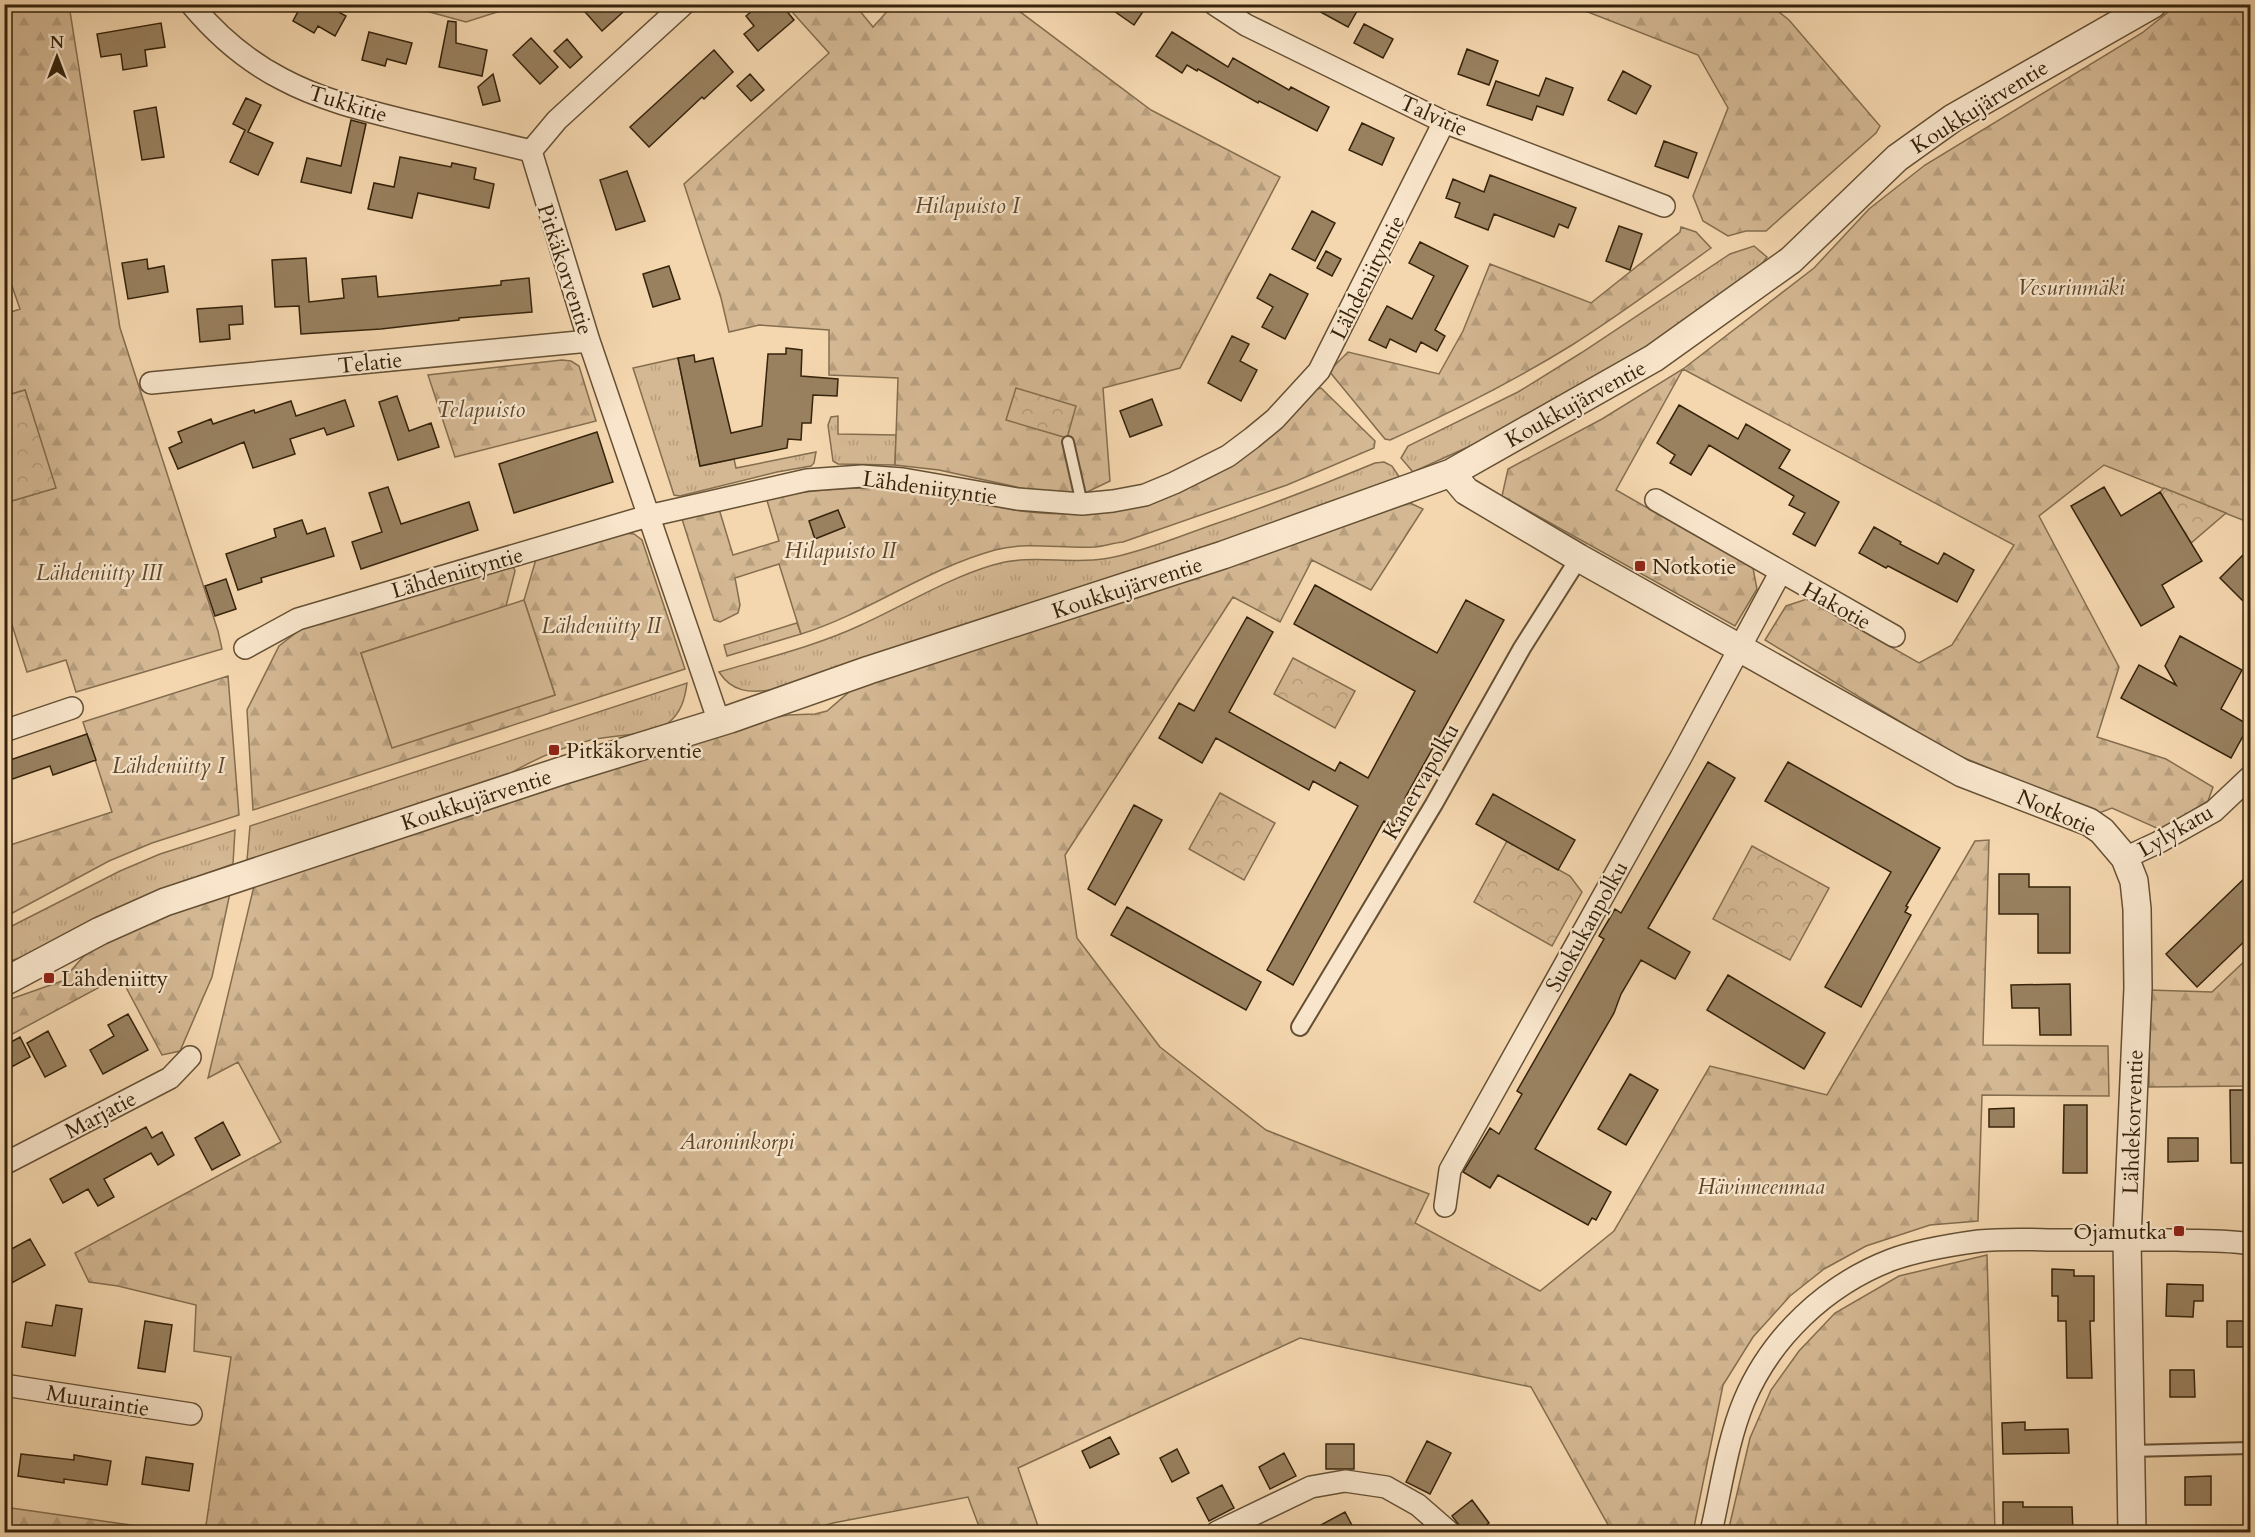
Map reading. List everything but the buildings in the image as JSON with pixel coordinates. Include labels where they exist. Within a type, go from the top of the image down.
[{"type":"street","name":"Tukkitie","points":[[191,4],[210,27],[245,56],[281,79],[311,93],[346,106],[531,151]]},
{"type":"street","points":[[531,151],[557,120],[684,4]]},
{"type":"street","name":"Talvitie","points":[[1214,4],[1246,24],[1444,122],[1664,206]]},
{"type":"street","name":"Koukkujärventie","points":[[4,982],[100,932],[165,902],[1222,555],[1451,472],[1654,358],[1791,260],[1897,158],[1953,118],[2153,4]]},
{"type":"street","name":"Lähdeniityntie","points":[[245,648],[298,619],[648,516],[763,488],[807,480],[839,477],[903,479],[1017,500],[1082,504],[1145,495],[1174,483],[1228,456],[1275,419],[1319,370],[1444,122]]},
{"type":"street","name":"Pitkäkorventie","points":[[531,151],[589,341],[719,722]]},
{"type":"street","name":"Telatie","points":[[151,383],[589,341]]},
{"type":"street","name":"Notkotie","points":[[1451,472],[1466,491],[1579,558],[1962,773],[2089,822],[2102,831],[2125,858]]},
{"type":"street","name":"Hakotie","points":[[1656,500],[1780,573],[1894,636]]},
{"type":"street","name":"Kanervapolku","points":[[1300,1027],[1434,804],[1522,648],[1579,558]]},
{"type":"street","name":"Hakotie","points":[[1740,649],[1780,573]]},
{"type":"street","name":"Suokukanpolku","points":[[1445,1206],[1450,1170],[1740,649]]},
{"type":"street","points":[[4,731],[72,708]]},
{"type":"street","name":"Lylykatu","points":[[2125,858],[2159,842],[2214,810],[2250,777]]},
{"type":"street","name":"Lähdekorventie","points":[[2125,858],[2134,881],[2137,909],[2138,988],[2127,1239],[2132,1533]]},
{"type":"street","name":"Marjatie","points":[[4,1164],[170,1077],[190,1057]]},
{"type":"street","points":[[1711,1533],[1732,1436],[1744,1400],[1761,1368],[1778,1342],[1798,1320],[1828,1294],[1857,1277],[1891,1260],[1936,1248],[1981,1241],[2127,1239],[2250,1244]]},
{"type":"street","name":"Muuraintie","points":[[4,1385],[191,1414]]},
{"type":"street","points":[[1217,1533],[1311,1487],[1345,1481],[1386,1487],[1418,1505],[1449,1533]]},
{"type":"lane","points":[[1068,442],[1082,504]]},
{"type":"lane","points":[[2130,1451],[2250,1448]]},
{"type":"green space","name":"Hilapuisto I","points":[[785,4],[855,5],[873,27],[893,5],[1011,5],[1151,110],[1280,177],[1180,368],[1103,388],[1110,481],[1083,494],[1039,492],[939,470],[895,465],[898,378],[829,375],[829,330],[759,325],[729,332],[721,298],[684,184],[829,53]]},
{"type":"green space","name":"Lähdeniitty III","points":[[5,5],[69,5],[120,328],[222,649],[76,692],[66,660],[27,672],[5,603],[5,503],[55,488],[25,390],[5,396],[5,314],[20,309],[5,266]]},
{"type":"green space","points":[[404,5],[514,5],[466,22]]},
{"type":"green space","points":[[1570,5],[1770,5],[1789,20],[1880,126],[1876,133],[1766,231],[1746,231],[1728,236],[1703,221],[1693,196],[1728,108],[1698,55]]},
{"type":"green space","name":"Vesurinmäki","points":[[2177,5],[2250,5],[2250,523],[2104,465],[2039,516],[2119,667],[2097,737],[2166,759],[2213,787],[2208,801],[2161,830],[2112,808],[2099,813],[1952,753],[1765,640],[1786,606],[1807,599],[1919,663],[1952,645],[2014,545],[1683,369],[1814,268],[1869,209],[1925,165],[2142,33]]},
{"type":"green space","points":[[1681,227],[1696,232],[1711,248],[1572,345],[1482,396],[1390,440],[1385,439],[1329,371],[1348,352],[1439,374],[1463,331],[1490,264],[1591,303],[1680,232]]},
{"type":"green space","points":[[1754,246],[1767,257],[1759,268],[1633,357],[1492,436],[1413,472],[1401,458],[1408,446],[1518,392],[1730,254]]},
{"type":"green space","points":[[678,358],[700,466],[734,459],[736,468],[816,452],[814,463],[811,466],[680,496],[674,495],[633,368]]},
{"type":"green space","name":"Telapuisto","points":[[562,360],[571,361],[579,366],[596,421],[455,457],[428,375]]},
{"type":"green space","points":[[1683,369],[1616,490],[1753,568],[1757,589],[1735,626],[1502,496],[1508,469],[1602,419]]},
{"type":"green space","points":[[1016,388],[1076,406],[1067,438],[1006,420]]},
{"type":"green space","name":"Hilapuisto II","points":[[1321,388],[1375,441],[1374,448],[1287,485],[1123,542],[1095,547],[1007,547],[970,558],[921,579],[850,615],[801,634],[779,564],[735,578],[740,605],[738,613],[720,622],[714,620],[682,519],[719,509],[733,555],[779,541],[766,497],[803,492],[859,488],[897,489],[953,497],[1014,510],[1064,514],[1139,504],[1186,488],[1224,470],[1251,450],[1313,390]]},
{"type":"green space","points":[[25,390],[56,488],[5,503],[5,396]]},
{"type":"green space","points":[[838,416],[838,434],[896,435],[895,465],[838,464],[833,461],[828,425],[831,417]]},
{"type":"green space","points":[[1384,462],[1392,466],[1400,478],[1236,538],[771,690],[742,690],[730,684],[719,672],[791,651],[844,632],[942,585],[993,565],[1023,560],[1099,559],[1126,554],[1272,504],[1375,463]]},
{"type":"green space","points":[[2164,488],[2226,513],[2191,543],[2160,492]]},
{"type":"green space","name":"Aaroninkorpi","points":[[1410,503],[1423,509],[1371,590],[1312,560],[1280,622],[1233,597],[1065,855],[1077,938],[1160,1047],[1266,1130],[1429,1194],[1415,1223],[1540,1291],[1614,1231],[1710,1066],[1827,1095],[1975,841],[1989,840],[1983,1045],[2108,1046],[2109,1096],[1982,1095],[1978,1221],[1930,1225],[1866,1246],[1824,1269],[1790,1296],[1753,1337],[1723,1385],[1693,1532],[1612,1532],[1531,1387],[1300,1338],[1018,1468],[1040,1532],[981,1532],[968,1497],[833,1523],[802,1532],[205,1532],[231,1357],[194,1351],[196,1305],[118,1286],[89,1282],[75,1253],[281,1142],[238,1062],[208,1078],[254,886],[763,720],[827,711],[856,686]]},
{"type":"green space","name":"Lähdeniitty II","points":[[624,533],[634,534],[642,540],[685,669],[253,810],[247,710],[279,646],[301,629],[513,566],[515,571],[506,606],[361,653],[392,747],[555,695],[524,600],[536,559]]},
{"type":"green space","points":[[524,600],[555,695],[392,748],[361,653]]},
{"type":"green space","points":[[797,623],[801,634],[727,656],[724,645]]},
{"type":"green space","points":[[1293,658],[1355,691],[1335,728],[1274,694]]},
{"type":"green space","name":"Lähdeniitty I","points":[[228,676],[239,815],[152,843],[109,861],[5,917],[4,847],[112,812],[83,722]]},
{"type":"green space","points":[[687,683],[684,700],[679,710],[668,723],[660,727],[642,733],[591,740],[568,747],[535,760],[503,778],[247,860],[250,826]]},
{"type":"green space","points":[[1220,793],[1275,823],[1244,880],[1189,849]]},
{"type":"green space","points":[[235,830],[233,864],[172,886],[44,949],[5,963],[4,930],[120,871],[160,854]]},
{"type":"green space","points":[[1507,841],[1570,876],[1582,892],[1552,946],[1474,902]]},
{"type":"green space","points":[[1752,846],[1829,888],[1790,960],[1713,919]]},
{"type":"green space","points":[[230,893],[212,977],[180,1051],[162,1055],[120,976],[5,1038],[5,1001],[62,981],[82,958],[102,942],[168,914]]},
{"type":"green space","points":[[2250,956],[2250,1086],[2149,1087],[2149,990],[2212,992]]},
{"type":"green space","points":[[1987,1255],[1995,1532],[1728,1532],[1750,1438],[1771,1390],[1799,1351],[1835,1313],[1899,1276]]},
{"type":"green space","points":[[4,1507],[180,1532],[5,1532]]},
{"type":"place","name":"Notkotie","points":[[1640,566]]},
{"type":"place","name":"Pitkäkorventie","points":[[554,750]]},
{"type":"place","name":"Lähdeniitty","points":[[49,978]]},
{"type":"place","name":"Ojamutka","points":[[2179,1231]]},
{"type":"park label","name":"Hävinneenmaa","points":[[1761,1186]]}]
